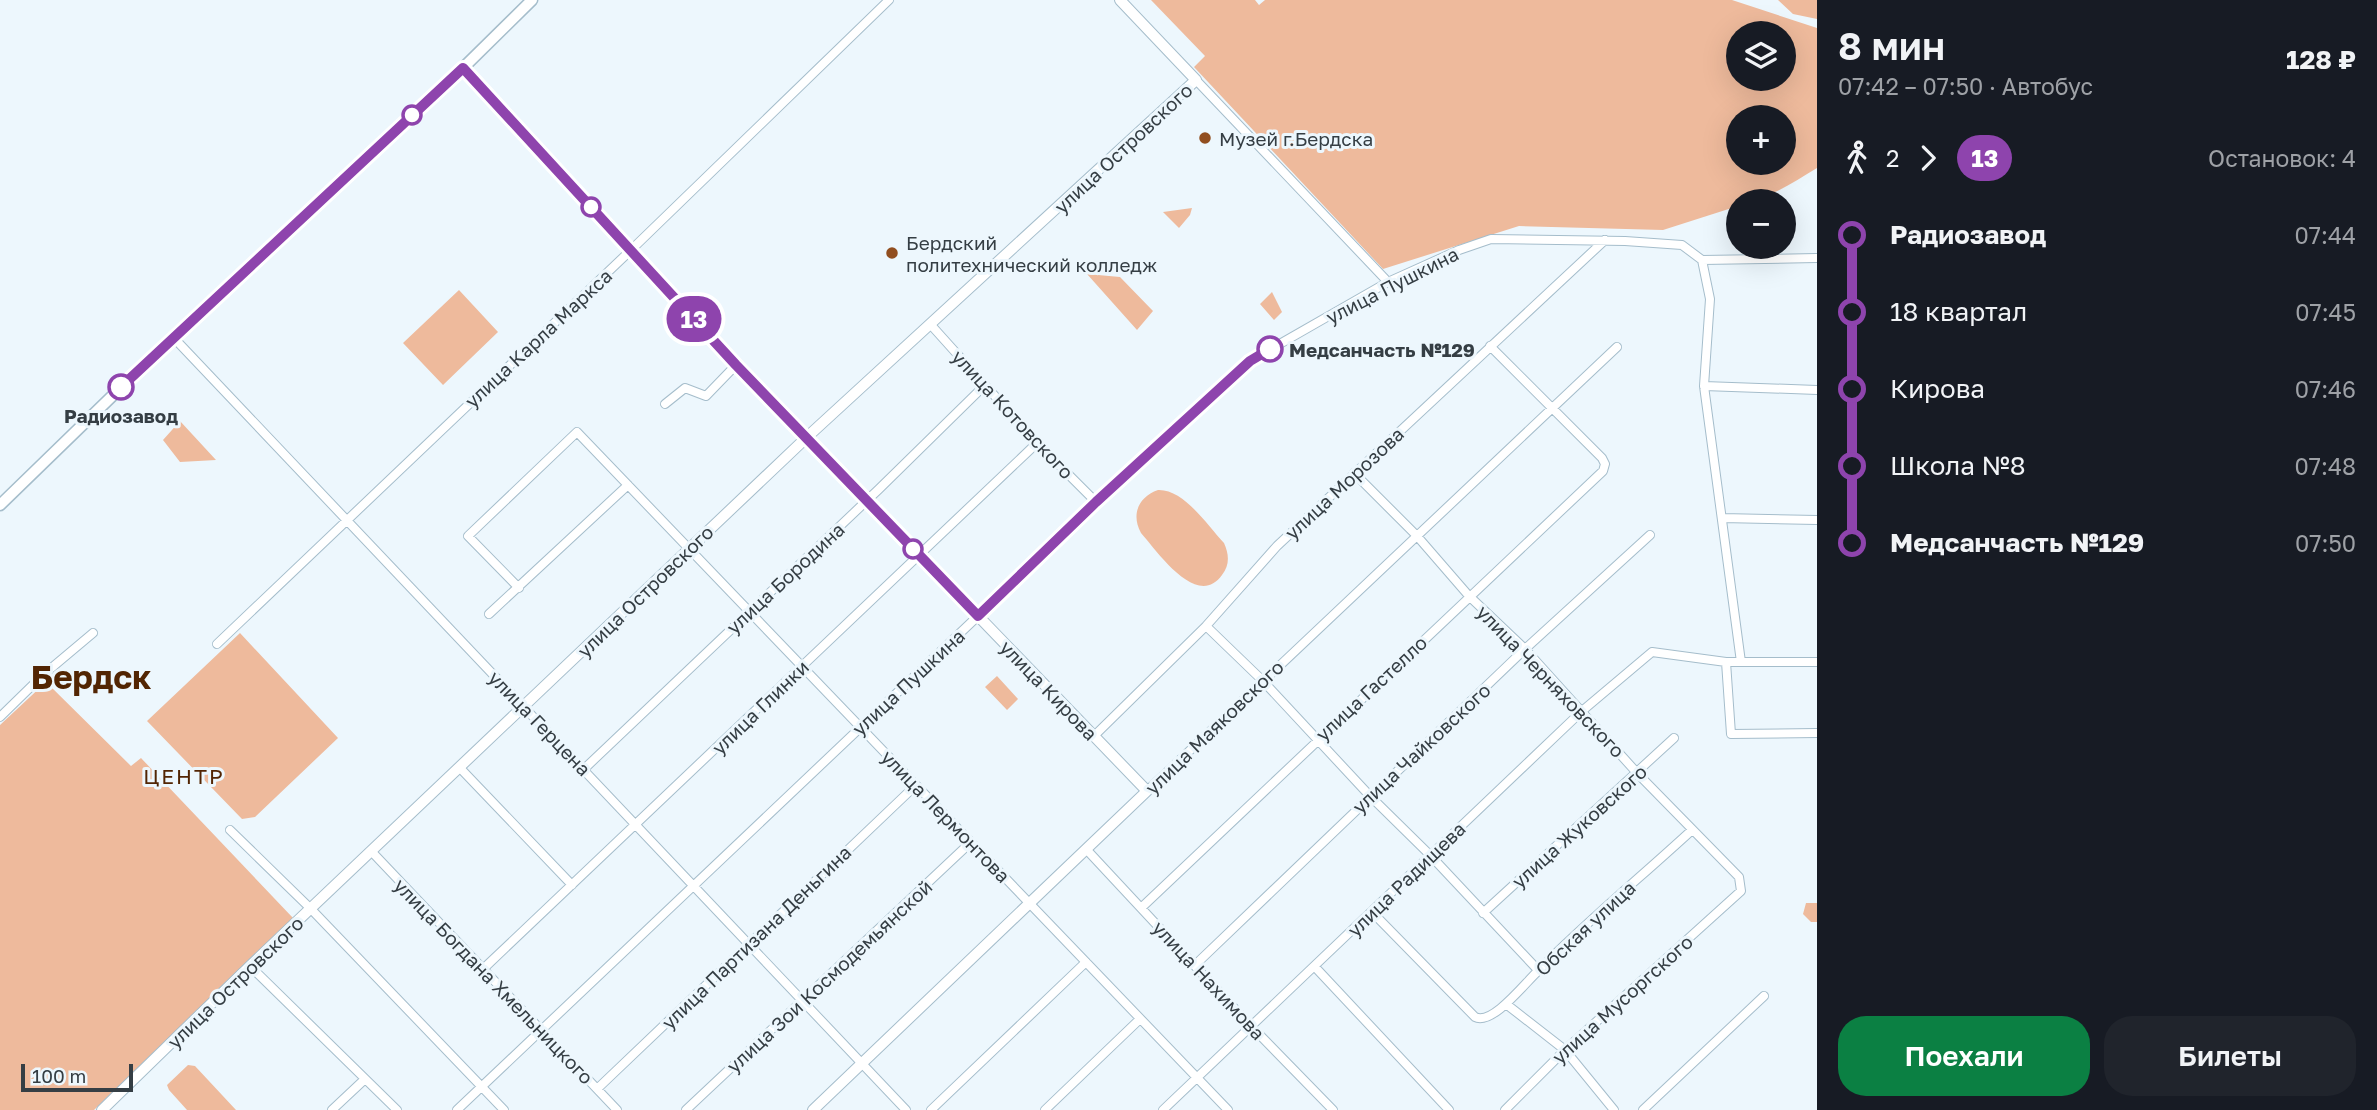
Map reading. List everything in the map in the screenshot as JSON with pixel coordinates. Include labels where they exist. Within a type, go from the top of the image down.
[{"type":"main road","points":[[0,505],[173,337],[463,68],[532,0]]},
{"type":"street","name":"улица Карла Маркса","points":[[217,644],[889,0]]},
{"type":"street","points":[[1120,0],[1388,282]]},
{"type":"street","name":"улица Кирова","points":[[463,68],[736,365],[1147,791]]},
{"type":"street","name":"улица Островского","points":[[102,1110],[250,965],[806,438],[1196,80]]},
{"type":"street","name":"улица Пушкина","points":[[457,1110],[1096,502],[1250,361],[1388,282],[1459,250],[1491,239],[1605,240],[1682,245],[1702,260]]},
{"type":"street","name":"улица Морозова","points":[[1093,737],[1206,626],[1277,545],[1605,240]]},
{"type":"street","points":[[1741,662],[1704,386],[1710,299],[1702,260],[1817,258]]},
{"type":"street","name":"улица Котовского","points":[[931,325],[1037,443],[1096,502]]},
{"type":"street","name":"улица Герцена","points":[[173,337],[906,1110]]},
{"type":"street","points":[[1490,346],[1552,409]]},
{"type":"street","name":"улица Маяковского","points":[[813,1110],[1262,681],[1617,347]]},
{"type":"street","points":[[665,404],[685,388],[706,396],[736,365]]},
{"type":"street","name":"улица Бородина","points":[[583,769],[867,501],[985,385]]},
{"type":"street","points":[[1704,386],[1817,390]]},
{"type":"street","name":"улица Гастелло","points":[[1140,908],[1603,471],[1605,464],[1602,458],[1552,409]]},
{"type":"street","name":"улица Лермонтова","points":[[519,588],[468,536],[577,432],[1228,1110]]},
{"type":"street","name":"улица Глинки","points":[[482,970],[1037,443]]},
{"type":"street","name":"улица Черняховского","points":[[1354,473],[1417,536],[1469,596],[1525,649],[1638,774],[1739,877],[1741,891]]},
{"type":"street","points":[[489,614],[628,485]]},
{"type":"street","points":[[1722,518],[1817,520]]},
{"type":"street","name":"улица Чайковского","points":[[1195,965],[1525,649],[1650,535]]},
{"type":"street","points":[[1206,626],[1430,855],[1538,970]]},
{"type":"street","points":[[0,717],[43,675],[93,633]]},
{"type":"street","name":"улица Радищева","points":[[1163,1110],[1582,711],[1652,652],[1726,662]]},
{"type":"street","points":[[1817,662],[1726,662],[1731,734],[1817,733]]},
{"type":"street","name":"улица Жуковского","points":[[1483,913],[1638,774],[1674,738]]},
{"type":"street","points":[[460,768],[572,885]]},
{"type":"street","name":"улица Партизана Деньгина","points":[[597,1089],[916,785]]},
{"type":"street","points":[[230,830],[311,909],[504,1110]]},
{"type":"street","name":"Обская улица","points":[[1372,912],[1475,1017],[1487,1019],[1692,830]]},
{"type":"street","name":"улица Зои Космодемьянской","points":[[686,1110],[971,842]]},
{"type":"street","name":"улица Нахимова","points":[[1086,849],[1250,1025],[1334,1110]]},
{"type":"street","name":"улица Богдана Хмельницкого","points":[[372,852],[617,1110]]},
{"type":"street","name":"улица Мусоргского","points":[[1505,1110],[1565,1050],[1741,891]]},
{"type":"street","points":[[931,1110],[1086,962]]},
{"type":"street","points":[[250,965],[397,1110]]},
{"type":"street","points":[[1315,967],[1449,1110]]},
{"type":"street","points":[[1643,1110],[1764,996]]},
{"type":"street","points":[[1506,1004],[1565,1050],[1614,1110]]},
{"type":"street","points":[[1045,1110],[1140,1019]]},
{"type":"street","points":[[332,1110],[365,1079]]},
{"type":"shaded area","points":[[1151,0],[1255,0],[1259,5],[1265,0],[1732,0],[1796,21],[1726,21],[1726,91],[1796,91],[1796,21],[1817,28],[1817,168],[1781,189],[1726,189],[1726,210],[1663,230],[1519,226],[1383,269],[1194,67],[1205,56]]},
{"type":"shaded area","points":[[1778,0],[1817,0],[1817,19],[1793,14]]},
{"type":"shaded area","points":[[1192,208],[1190,215],[1179,228],[1163,212]]},
{"type":"shaded area","points":[[1087,274],[1120,277],[1153,311],[1137,330]]},
{"type":"shaded area","points":[[459,290],[498,332],[443,385],[403,343]]},
{"type":"shaded area","points":[[1272,292],[1282,312],[1274,320],[1260,304]]},
{"type":"shaded area","points":[[180,421],[216,460],[180,462],[163,440]]},
{"type":"shaded area","points":[[1158,490],[1168,491],[1186,502],[1224,543],[1228,555],[1226,567],[1212,584],[1201,586],[1178,574],[1141,533],[1137,520],[1138,507],[1146,497]]},
{"type":"shaded area","points":[[240,633],[338,738],[255,817],[242,819],[147,721]]},
{"type":"shaded area","points":[[997,676],[1018,699],[1007,710],[985,687]]},
{"type":"shaded area","points":[[46,682],[131,766],[141,758],[293,918],[94,1110],[0,1110],[0,725]]},
{"type":"shaded area","points":[[1806,903],[1817,903],[1817,922],[1811,922],[1803,914]]},
{"type":"shaded area","points":[[188,1065],[195,1066],[236,1110],[187,1110],[167,1085]]},
{"type":"bus line","name":"13","points":[[121,387],[463,68],[736,365],[978,616],[1096,502],[1250,361],[1270,349]]},
{"type":"place","name":"Музей г.Бердска","points":[[1205,138]]},
{"type":"place","name":"Бердский политехнический колледж","points":[[892,253]]},
{"type":"place","name":"Медсанчасть №129","points":[[1270,349]]},
{"type":"place","name":"Радиозавод","points":[[121,387]]},
{"type":"district","name":"Бердск","points":[[91,676]]},
{"type":"district","name":"ЦЕНТР","points":[[184,776]]}]
